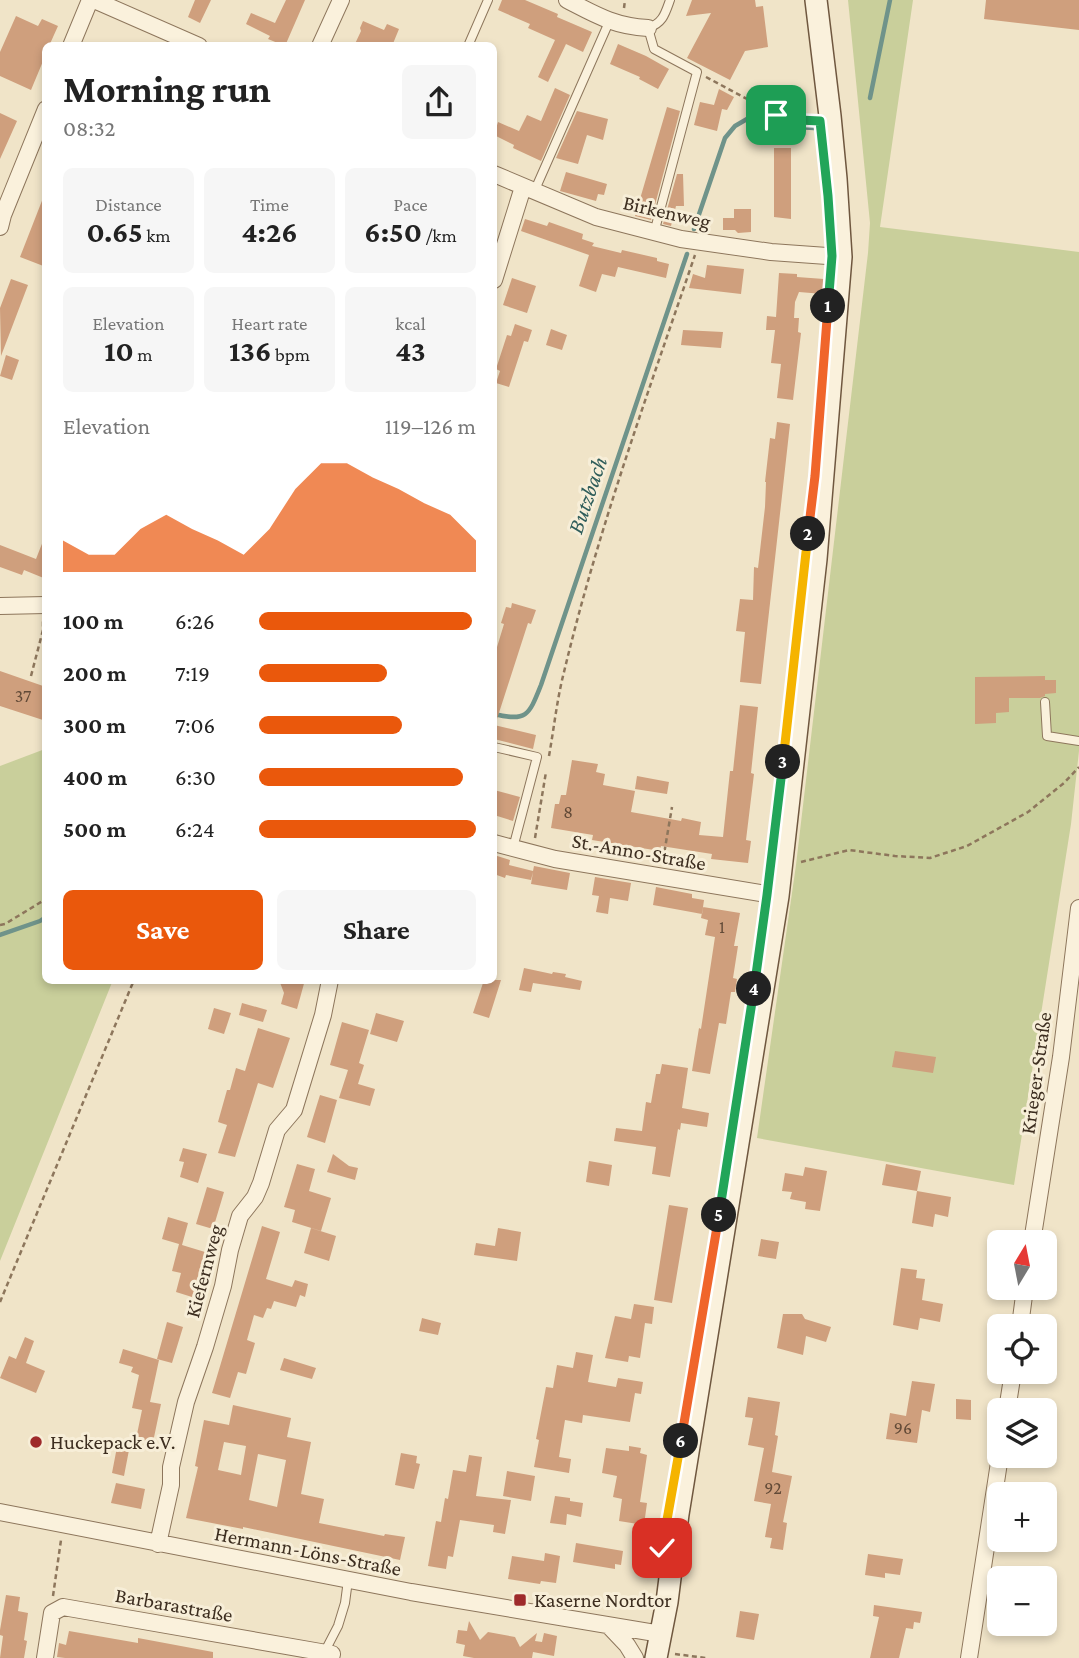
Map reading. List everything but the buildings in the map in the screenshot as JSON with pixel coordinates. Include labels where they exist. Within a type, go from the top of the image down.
[{"type":"main road","points":[[664,1656],[661,1634],[678,1514],[778,897],[816,559],[841,257],[830,116],[816,0]]},
{"type":"street","points":[[73,42],[92,0],[190,42]]},
{"type":"street","points":[[322,42],[341,0]]},
{"type":"street","points":[[567,0],[609,22],[648,29]]},
{"type":"street","points":[[0,227],[42,118]]},
{"type":"street","name":"Birkenweg","points":[[497,175],[596,217],[654,233],[701,243],[771,252],[841,257]]},
{"type":"street","points":[[497,271],[529,190]]},
{"type":"street","points":[[0,606],[42,605]]},
{"type":"street","name":"St.-Anno-Straße","points":[[497,844],[555,859],[778,897]]},
{"type":"street","name":"Krieger-Straße","points":[[1034,1230],[1061,1057],[1079,908]]},
{"type":"street","name":"Kiefernweg","points":[[158,1544],[171,1485],[171,1467],[186,1402],[205,1347],[240,1216],[255,1197],[277,1130],[294,1110],[323,1016],[329,984]]},
{"type":"street","points":[[969,1658],[998,1468]]},
{"type":"street","name":"Hermann-Löns-Straße","points":[[0,1512],[348,1580],[661,1634]]},
{"type":"street","name":"Barbarastraße","points":[[52,1613],[63,1607],[328,1656]]},
{"type":"street","points":[[45,1658],[52,1613]]},
{"type":"street","points":[[609,1626],[628,1645],[635,1658]]},
{"type":"lane","points":[[470,42],[488,0]]},
{"type":"lane","points":[[654,233],[697,72],[654,49],[648,29],[664,19],[670,0]]},
{"type":"lane","points":[[529,190],[609,22]]},
{"type":"lane","points":[[1045,702],[1047,736],[1079,741]]},
{"type":"lane","points":[[497,748],[537,757],[513,848]]},
{"type":"lane","points":[[328,1656],[345,1603],[348,1580]]},
{"type":"path","points":[[697,72],[776,115],[820,121]]},
{"type":"path","points":[[549,757],[563,675],[587,583],[615,489],[701,243]]},
{"type":"path","points":[[32,676],[42,638]]},
{"type":"path","points":[[795,863],[849,850],[930,858],[967,846],[1028,813],[1079,767]]},
{"type":"path","points":[[532,853],[547,771]]},
{"type":"path","points":[[660,877],[672,807]]},
{"type":"path","points":[[0,925],[42,901]]},
{"type":"path","points":[[0,1302],[132,984]]},
{"type":"path","points":[[52,1613],[63,1525]]},
{"type":"path","points":[[664,1656],[706,1658]]},
{"type":"green space","points":[[848,0],[913,0],[880,227],[1079,252],[1079,751],[1071,824],[1014,1185],[757,1138],[796,865],[868,253],[870,223]]},
{"type":"green space","points":[[42,750],[42,984],[111,984],[0,1261],[0,766]]},
{"type":"waterway","points":[[870,98],[890,0]]},
{"type":"waterway","name":"Butzbach","points":[[694,229],[725,138],[735,126],[747,119],[764,118],[778,126],[814,128]]},
{"type":"waterway","name":"Butzbach","points":[[497,715],[514,717],[525,714],[537,695],[687,254]]},
{"type":"waterway","name":"Butzbach","points":[[0,935],[42,920]]},
{"type":"place","name":"Huckepack e.V.","points":[[36,1442]]},
{"type":"place","name":"Kaserne Nordtor","points":[[520,1600]]},
{"type":"route","points":[[662,1548],[745,1052],[767,895],[815,476],[832,256],[820,121],[776,115]]}]
